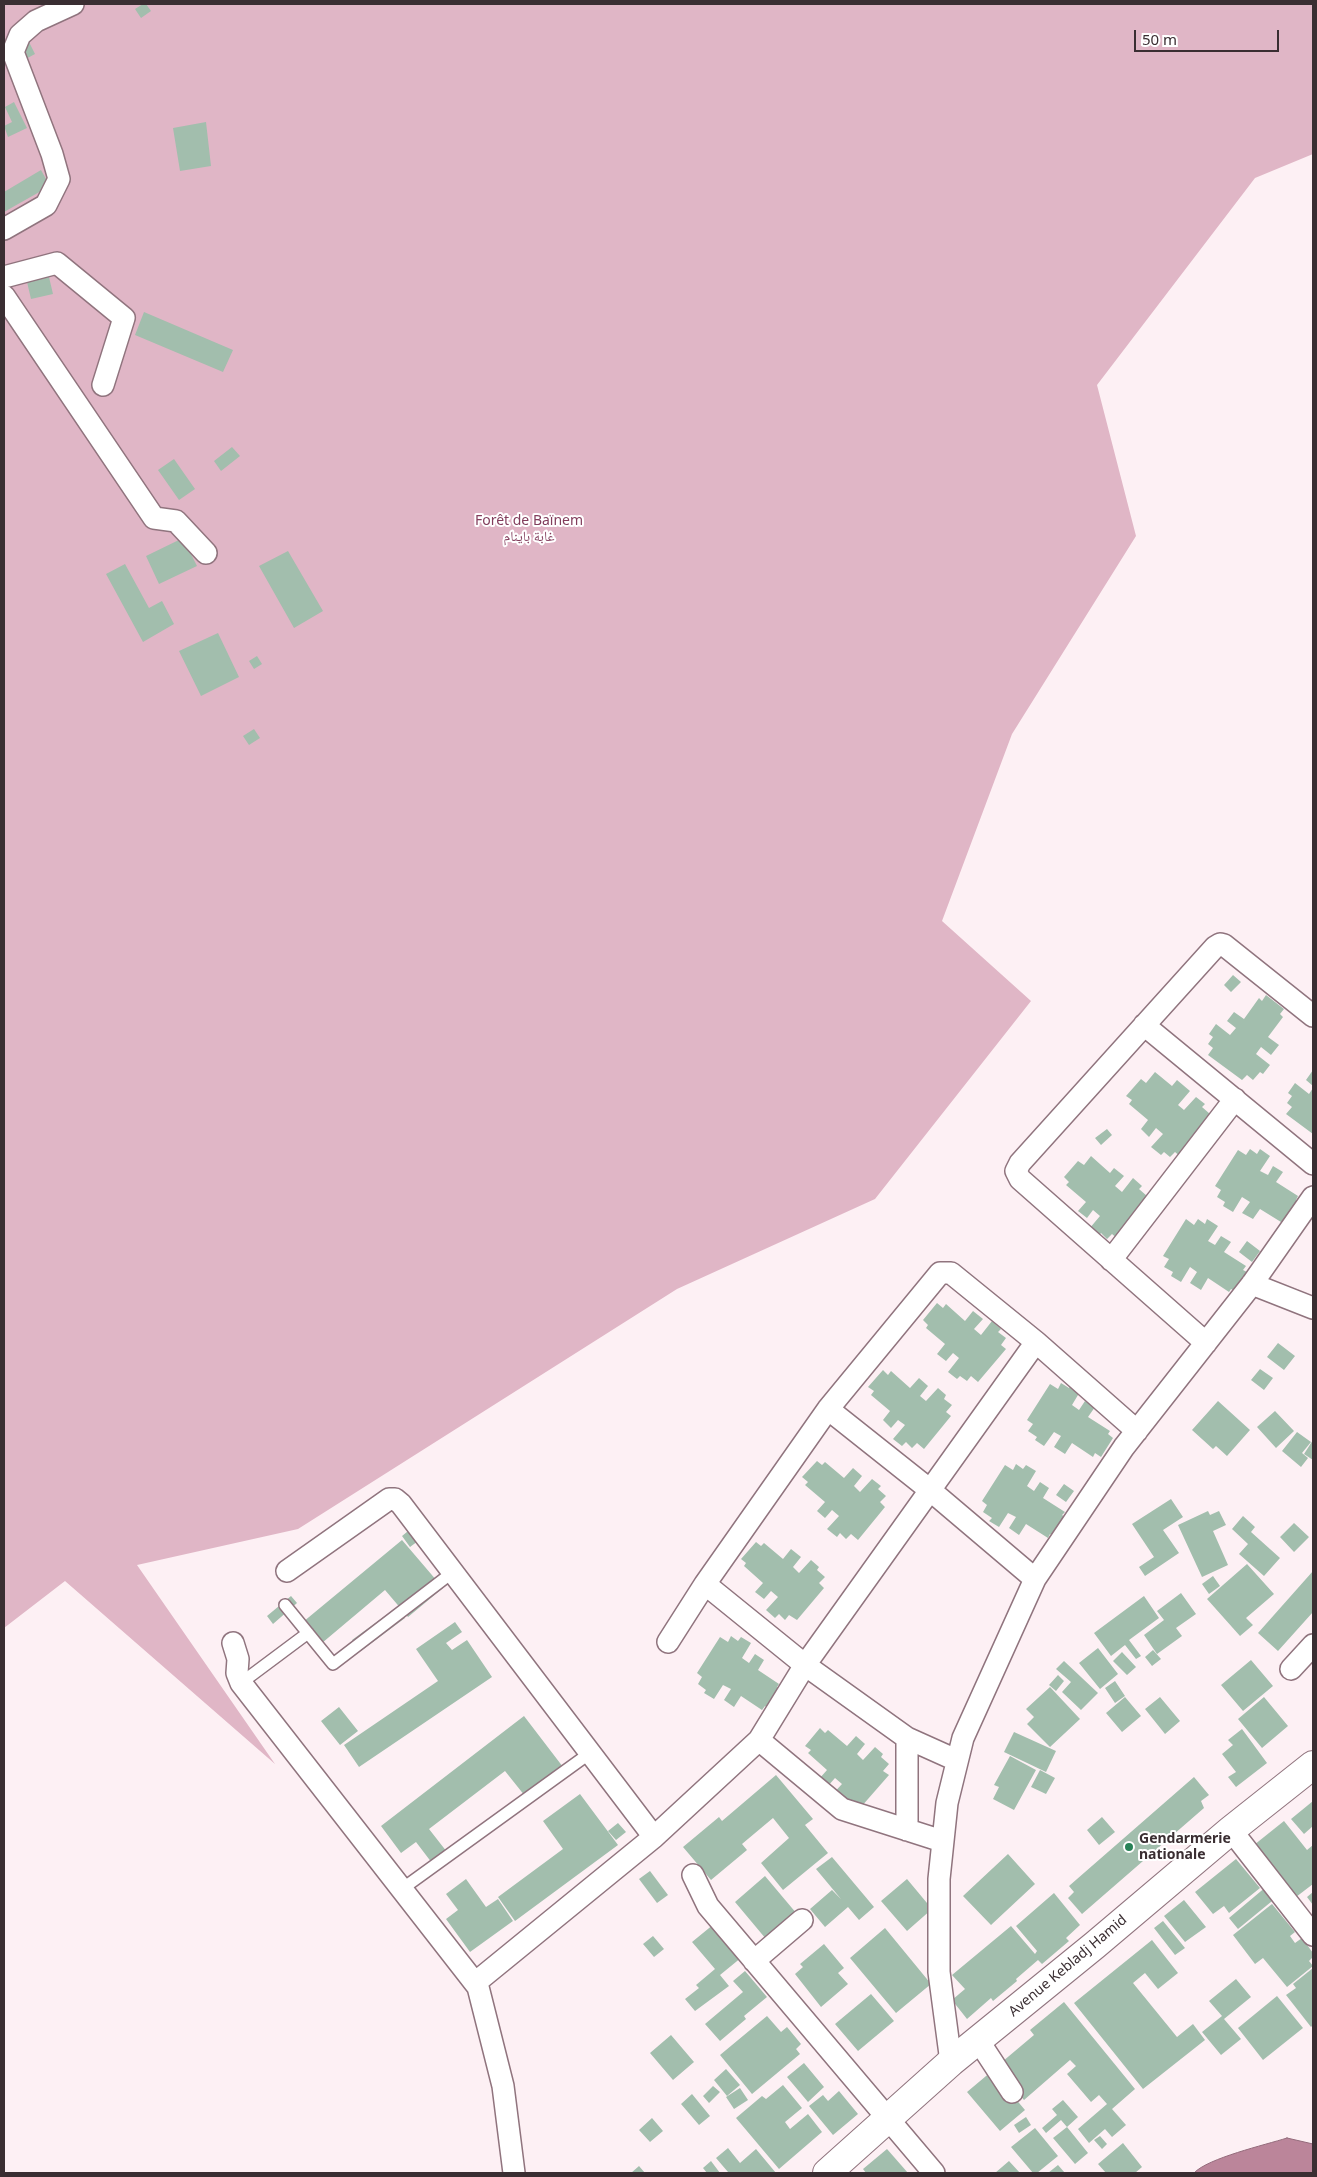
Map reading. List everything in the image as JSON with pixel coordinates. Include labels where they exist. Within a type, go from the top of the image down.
[{"type":"main road","name":"Avenue Kebladj Hamid","points":[[827,2173],[889,2120],[951,2062],[1231,1830],[1313,1765]]},
{"type":"street","points":[[4,229],[46,205],[59,179],[52,154],[13,52],[20,34],[36,21],[73,4]]},
{"type":"street","points":[[4,277],[57,263],[124,318],[104,385]]},
{"type":"street","points":[[4,296],[154,518],[176,521],[206,553]]},
{"type":"street","points":[[1206,1343],[1020,1179],[1016,1171],[1020,1163],[1144,1025],[1215,947],[1220,944],[1224,945],[1313,1016]]},
{"type":"street","points":[[1144,1025],[1313,1164]]},
{"type":"street","points":[[1111,1260],[1234,1100]]},
{"type":"street","points":[[951,2062],[939,1972],[939,1879],[947,1803],[962,1738],[1035,1579],[1124,1447],[1252,1284],[1313,1197]]},
{"type":"street","points":[[668,1642],[705,1584],[828,1408],[940,1273],[951,1273],[1036,1342],[1137,1431]]},
{"type":"street","points":[[1252,1284],[1313,1308]]},
{"type":"street","points":[[475,1982],[654,1837],[759,1740],[805,1665],[1036,1342]]},
{"type":"street","points":[[828,1408],[930,1490],[1035,1579]]},
{"type":"street","points":[[287,1571],[389,1499],[395,1499],[402,1504],[654,1837]]},
{"type":"street","points":[[705,1584],[805,1665],[907,1738],[956,1760]]},
{"type":"street","points":[[233,1643],[238,1659],[237,1672],[241,1683],[478,1987],[503,2086],[514,2173]]},
{"type":"street","points":[[1291,1669],[1313,1645]]},
{"type":"street","points":[[907,1738],[907,1830]]},
{"type":"street","points":[[759,1740],[842,1810],[942,1841]]},
{"type":"street","points":[[1231,1830],[1313,1935]]},
{"type":"street","points":[[693,1875],[708,1906],[934,2173]]},
{"type":"street","points":[[754,1961],[802,1920]]},
{"type":"street","points":[[978,2040],[1012,2092]]},
{"type":"lane","points":[[285,1605],[333,1664],[453,1572]]},
{"type":"lane","points":[[241,1683],[308,1633]]},
{"type":"lane","points":[[402,1889],[590,1752]]},
{"type":"green space","name":"Forêt de Baïnem غابة باينام","points":[[4,4],[1313,4],[1313,154],[1255,178],[1097,385],[1136,536],[1012,734],[942,921],[1031,1001],[875,1199],[677,1289],[298,1529],[137,1565],[275,1764],[65,1581],[4,1628]]},
{"type":"shaded area","points":[[1287,2138],[1313,2144],[1313,2173],[1194,2173],[1201,2167],[1224,2157]]},
{"type":"building","points":[[146,4],[151,11],[141,18],[135,9]]},
{"type":"building","points":[[29,42],[35,54],[22,61],[16,49]]},
{"type":"building","points":[[14,102],[27,128],[8,137],[4,126],[12,122],[5,107]]},
{"type":"building","points":[[206,122],[211,166],[180,171],[173,128]]},
{"type":"building","points":[[41,170],[50,186],[4,212],[4,192]]},
{"type":"building","points":[[49,277],[53,294],[31,299],[27,282]]},
{"type":"building","points":[[144,312],[233,350],[223,372],[135,335]]},
{"type":"building","points":[[232,447],[240,456],[221,471],[214,461]]},
{"type":"building","points":[[174,459],[195,489],[179,500],[158,470]]},
{"type":"building","points":[[183,538],[197,566],[159,584],[146,556]]},
{"type":"building","points":[[288,551],[323,611],[294,628],[259,566]]},
{"type":"building","points":[[125,564],[149,608],[162,601],[174,624],[143,642],[106,574]]},
{"type":"building","points":[[218,633],[239,677],[201,696],[179,651]]},
{"type":"building","points":[[257,656],[262,664],[254,669],[249,661]]},
{"type":"building","points":[[254,729],[260,738],[249,745],[243,736]]},
{"type":"building","points":[[1233,975],[1241,982],[1231,992],[1224,985]]},
{"type":"building","points":[[1266,995],[1284,1009],[1280,1014],[1283,1017],[1268,1037],[1279,1045],[1271,1055],[1261,1047],[1256,1054],[1270,1065],[1263,1074],[1260,1072],[1253,1080],[1247,1075],[1242,1080],[1208,1055],[1213,1048],[1208,1044],[1213,1037],[1209,1034],[1216,1024],[1230,1035],[1236,1028],[1227,1021],[1234,1012],[1244,1019],[1259,998],[1262,1001]]},
{"type":"building","points":[[1313,1070],[1313,1086],[1306,1080]]},
{"type":"building","points":[[1155,1072],[1172,1086],[1177,1080],[1190,1091],[1178,1105],[1184,1110],[1196,1097],[1205,1104],[1202,1107],[1210,1114],[1204,1121],[1209,1125],[1182,1158],[1175,1152],[1170,1157],[1164,1152],[1161,1155],[1151,1147],[1163,1134],[1156,1128],[1149,1137],[1141,1129],[1148,1120],[1129,1104],[1132,1100],[1126,1096],[1141,1079],[1146,1083]]},
{"type":"building","points":[[1295,1083],[1309,1094],[1313,1088],[1313,1134],[1286,1114],[1292,1107],[1287,1103],[1292,1096],[1288,1093]]},
{"type":"building","points":[[1107,1129],[1112,1135],[1101,1145],[1095,1138]]},
{"type":"building","points":[[1250,1149],[1257,1154],[1260,1149],[1270,1156],[1260,1171],[1268,1175],[1273,1166],[1283,1172],[1276,1182],[1298,1196],[1296,1200],[1302,1204],[1290,1222],[1284,1219],[1281,1222],[1260,1209],[1253,1219],[1242,1213],[1250,1202],[1242,1197],[1233,1212],[1223,1206],[1225,1202],[1217,1197],[1221,1190],[1215,1186],[1238,1150],[1246,1155]]},
{"type":"building","points":[[1091,1156],[1110,1173],[1114,1168],[1124,1176],[1115,1186],[1122,1192],[1133,1178],[1142,1186],[1139,1189],[1147,1196],[1141,1202],[1147,1207],[1119,1240],[1112,1234],[1107,1239],[1101,1233],[1098,1237],[1089,1229],[1100,1216],[1093,1210],[1087,1218],[1078,1211],[1086,1202],[1066,1185],[1069,1182],[1064,1177],[1078,1161],[1084,1165]]},
{"type":"building","points":[[1186,1219],[1194,1225],[1198,1219],[1205,1224],[1207,1219],[1218,1226],[1208,1241],[1215,1245],[1221,1236],[1231,1242],[1224,1252],[1246,1266],[1243,1270],[1249,1273],[1237,1292],[1231,1289],[1229,1292],[1208,1278],[1201,1290],[1190,1283],[1197,1272],[1190,1267],[1181,1282],[1171,1276],[1173,1272],[1164,1267],[1169,1259],[1163,1256]]},
{"type":"building","points":[[1247,1241],[1260,1251],[1252,1262],[1239,1252]]},
{"type":"building","points":[[937,1303],[943,1308],[946,1304],[965,1321],[973,1311],[983,1319],[974,1329],[981,1335],[992,1321],[1001,1329],[998,1332],[1006,1338],[1001,1345],[1006,1349],[978,1382],[971,1376],[967,1381],[960,1376],[957,1379],[948,1372],[959,1358],[953,1353],[946,1361],[937,1354],[945,1344],[926,1328],[928,1325],[923,1320]]},
{"type":"building","points":[[1278,1343],[1295,1356],[1284,1370],[1267,1357]]},
{"type":"building","points":[[1260,1369],[1273,1378],[1264,1390],[1251,1380]]},
{"type":"building","points":[[883,1370],[888,1375],[891,1371],[910,1388],[919,1378],[928,1386],[920,1396],[926,1401],[938,1388],[946,1395],[944,1399],[952,1405],[946,1412],[951,1416],[924,1449],[917,1443],[912,1448],[906,1442],[902,1446],[893,1439],[905,1425],[898,1420],[891,1428],[883,1420],[890,1411],[871,1395],[874,1391],[868,1387]]},
{"type":"building","points":[[1061,1383],[1069,1388],[1071,1384],[1081,1390],[1072,1405],[1079,1410],[1085,1401],[1095,1407],[1088,1417],[1110,1431],[1108,1434],[1113,1438],[1101,1457],[1095,1453],[1093,1457],[1072,1443],[1065,1454],[1054,1447],[1061,1436],[1054,1432],[1044,1446],[1035,1440],[1037,1437],[1028,1431],[1033,1424],[1027,1420],[1050,1384],[1058,1389]]},
{"type":"building","points":[[1218,1401],[1250,1430],[1227,1456],[1216,1446],[1213,1449],[1192,1430]]},
{"type":"building","points":[[1275,1411],[1294,1431],[1276,1448],[1257,1427]]},
{"type":"building","points":[[1297,1432],[1311,1442],[1302,1453],[1308,1458],[1301,1467],[1282,1451]]},
{"type":"building","points":[[1313,1440],[1313,1460],[1304,1454]]},
{"type":"building","points":[[817,1461],[822,1465],[825,1462],[844,1478],[853,1468],[862,1476],[854,1486],[860,1492],[872,1479],[881,1486],[878,1489],[886,1496],[880,1502],[885,1507],[858,1540],[851,1534],[846,1539],[840,1533],[837,1537],[827,1529],[839,1516],[832,1510],[825,1518],[817,1511],[825,1502],[805,1485],[808,1482],[802,1477]]},
{"type":"building","points":[[1016,1464],[1023,1469],[1026,1465],[1036,1471],[1027,1486],[1034,1491],[1040,1482],[1049,1488],[1043,1498],[1065,1512],[1062,1515],[1068,1519],[1056,1538],[1050,1534],[1048,1538],[1026,1524],[1019,1535],[1009,1528],[1016,1517],[1008,1513],[999,1527],[989,1521],[992,1518],[983,1512],[987,1505],[982,1501],[1005,1465],[1013,1470]]},
{"type":"building","points":[[1064,1484],[1074,1491],[1066,1502],[1056,1495]]},
{"type":"building","points":[[1171,1499],[1183,1517],[1163,1530],[1179,1553],[1145,1576],[1139,1567],[1154,1557],[1132,1524]]},
{"type":"building","points":[[1208,1511],[1210,1515],[1219,1511],[1226,1525],[1213,1531],[1228,1565],[1202,1577],[1178,1525]]},
{"type":"building","points":[[1243,1516],[1255,1527],[1251,1532],[1280,1558],[1264,1576],[1239,1554],[1248,1544],[1232,1529]]},
{"type":"building","points":[[1294,1523],[1309,1537],[1294,1552],[1280,1537]]},
{"type":"building","points":[[413,1527],[422,1538],[410,1547],[402,1536]]},
{"type":"building","points":[[402,1540],[443,1588],[408,1617],[385,1590],[322,1643],[303,1622]]},
{"type":"building","points":[[756,1542],[761,1546],[764,1543],[783,1559],[791,1549],[801,1557],[793,1567],[799,1573],[811,1560],[819,1567],[817,1570],[825,1577],[819,1583],[824,1588],[797,1620],[789,1615],[785,1620],[779,1614],[775,1618],[766,1610],[778,1597],[771,1591],[764,1599],[755,1592],[763,1583],[744,1566],[746,1563],[741,1559]]},
{"type":"building","points":[[1247,1564],[1274,1594],[1246,1618],[1253,1625],[1240,1636],[1207,1599]]},
{"type":"building","points":[[1313,1571],[1313,1612],[1278,1651],[1258,1633]]},
{"type":"building","points":[[1213,1576],[1220,1586],[1209,1594],[1202,1584]]},
{"type":"building","points":[[1181,1593],[1196,1614],[1176,1628],[1182,1636],[1157,1654],[1144,1635],[1164,1620],[1157,1611]]},
{"type":"building","points":[[291,1596],[297,1603],[273,1624],[267,1616]]},
{"type":"building","points":[[1144,1596],[1159,1618],[1129,1640],[1141,1656],[1136,1659],[1125,1645],[1111,1656],[1094,1633]]},
{"type":"building","points":[[397,1607],[405,1618],[361,1651],[352,1640]]},
{"type":"building","points":[[455,1622],[462,1632],[446,1643],[452,1650],[467,1640],[492,1677],[359,1767],[344,1745],[438,1681],[416,1649]]},
{"type":"building","points":[[731,1636],[738,1641],[741,1637],[751,1643],[742,1658],[749,1663],[755,1654],[764,1660],[758,1670],[779,1684],[777,1687],[783,1691],[771,1710],[765,1706],[762,1710],[741,1696],[734,1707],[724,1700],[731,1689],[723,1685],[714,1699],[704,1693],[706,1690],[698,1684],[702,1677],[697,1673],[720,1637],[728,1642]]},
{"type":"building","points":[[1098,1648],[1118,1674],[1100,1689],[1079,1663]]},
{"type":"building","points":[[1153,1650],[1161,1659],[1152,1666],[1145,1657]]},
{"type":"building","points":[[1122,1652],[1136,1667],[1127,1675],[1113,1661]]},
{"type":"building","points":[[1251,1660],[1273,1686],[1243,1711],[1221,1685]]},
{"type":"building","points":[[1064,1661],[1098,1693],[1081,1710],[1062,1692],[1071,1682],[1056,1669]]},
{"type":"building","points":[[1058,1675],[1064,1681],[1056,1691],[1049,1685]]},
{"type":"building","points":[[1115,1681],[1125,1696],[1115,1703],[1105,1688]]},
{"type":"building","points":[[1050,1687],[1080,1719],[1050,1747],[1027,1724],[1034,1717],[1026,1709]]},
{"type":"building","points":[[1125,1697],[1141,1716],[1122,1732],[1106,1713]]},
{"type":"building","points":[[1160,1697],[1180,1721],[1165,1734],[1145,1709]]},
{"type":"building","points":[[1264,1697],[1288,1726],[1262,1748],[1238,1719]]},
{"type":"building","points":[[339,1707],[358,1731],[340,1745],[321,1721]]},
{"type":"building","points":[[524,1716],[563,1767],[525,1796],[505,1771],[429,1829],[447,1852],[432,1863],[416,1842],[401,1853],[381,1826]]},
{"type":"building","points":[[820,1728],[825,1733],[828,1730],[847,1746],[856,1736],[865,1744],[857,1754],[863,1760],[875,1747],[883,1754],[881,1757],[889,1764],[883,1771],[889,1775],[861,1807],[854,1801],[849,1807],[830,1797],[842,1784],[835,1778],[828,1786],[819,1779],[827,1770],[808,1753],[811,1750],[805,1746]]},
{"type":"building","points":[[1242,1729],[1267,1763],[1236,1787],[1228,1777],[1236,1772],[1222,1754],[1233,1745],[1228,1740]]},
{"type":"building","points":[[1014,1732],[1056,1751],[1046,1772],[1004,1752]]},
{"type":"building","points":[[1010,1756],[1036,1770],[1014,1810],[993,1799],[999,1787],[994,1785]]},
{"type":"building","points":[[1040,1770],[1055,1778],[1046,1794],[1031,1787]]},
{"type":"building","points":[[776,1775],[813,1819],[805,1825],[828,1853],[783,1890],[761,1863],[789,1838],[773,1818],[742,1844],[747,1850],[711,1880],[683,1847],[719,1817],[722,1821]]},
{"type":"building","points":[[1194,1777],[1209,1795],[1201,1801],[1204,1808],[1082,1914],[1068,1898],[1074,1892],[1069,1886]]},
{"type":"building","points":[[580,1794],[618,1845],[515,1921],[498,1897],[563,1849],[543,1821]]},
{"type":"building","points":[[1313,1801],[1313,1826],[1304,1834],[1291,1819]]},
{"type":"building","points":[[1102,1817],[1115,1832],[1099,1845],[1087,1830]]},
{"type":"building","points":[[1284,1821],[1307,1850],[1313,1845],[1313,1884],[1296,1897],[1254,1845]]},
{"type":"building","points":[[618,1823],[626,1832],[616,1840],[608,1831]]},
{"type":"building","points":[[1008,1854],[1035,1884],[991,1925],[963,1896]]},
{"type":"building","points":[[832,1857],[874,1907],[859,1920],[848,1907],[825,1927],[810,1909],[832,1890],[841,1899],[816,1869]]},
{"type":"building","points":[[1236,1859],[1260,1888],[1229,1913],[1224,1906],[1213,1914],[1195,1892]]},
{"type":"building","points":[[650,1871],[668,1895],[657,1903],[639,1879]]},
{"type":"building","points":[[765,1876],[797,1914],[766,1939],[735,1902]]},
{"type":"building","points":[[466,1879],[486,1907],[498,1899],[513,1921],[470,1952],[446,1919],[458,1910],[446,1894]]},
{"type":"building","points":[[907,1879],[932,1909],[907,1931],[881,1901]]},
{"type":"building","points":[[1267,1886],[1277,1897],[1238,1929],[1229,1918]]},
{"type":"building","points":[[1313,1892],[1313,1905],[1307,1897]]},
{"type":"building","points":[[1054,1893],[1080,1925],[1066,1938],[1069,1941],[1042,1964],[1038,1960],[993,2001],[991,1998],[967,2019],[952,2000],[965,1989],[952,1975],[1011,1926],[1035,1954],[1037,1951],[1016,1926]]},
{"type":"building","points":[[1184,1900],[1206,1927],[1185,1942],[1164,1916]]},
{"type":"building","points":[[1272,1904],[1295,1932],[1290,1936],[1295,1943],[1302,1938],[1313,1953],[1313,1957],[1309,1961],[1313,1966],[1287,1987],[1263,1958],[1255,1964],[1233,1935]]},
{"type":"building","points":[[1163,1921],[1185,1948],[1175,1955],[1154,1928]]},
{"type":"building","points":[[714,1924],[742,1957],[720,1975],[729,1986],[695,2011],[685,1999],[699,1988],[696,1985],[715,1969],[692,1942]]},
{"type":"building","points":[[885,1928],[931,1984],[896,2013],[850,1958]]},
{"type":"building","points":[[653,1936],[664,1949],[654,1957],[643,1944]]},
{"type":"building","points":[[1152,1940],[1178,1973],[1158,1989],[1145,1973],[1133,1983],[1177,2037],[1193,2024],[1205,2040],[1143,2089],[1074,2003]]},
{"type":"building","points":[[824,1944],[844,1968],[838,1973],[848,1984],[821,2007],[795,1974],[803,1967],[800,1964]]},
{"type":"building","points":[[1313,1968],[1313,2025],[1311,2027],[1286,1995],[1296,1988],[1293,1984]]},
{"type":"building","points":[[745,1971],[767,1997],[744,2016],[746,2019],[720,2041],[705,2024],[743,1992],[733,1981]]},
{"type":"building","points":[[1236,1979],[1251,1997],[1224,2019],[1241,2039],[1221,2055],[1202,2032],[1222,2016],[1209,2001]]},
{"type":"building","points":[[871,1994],[894,2021],[858,2051],[835,2024]]},
{"type":"building","points":[[1277,1996],[1303,2028],[1263,2060],[1238,2028]]},
{"type":"building","points":[[1064,2002],[1135,2089],[1112,2109],[1126,2125],[1112,2137],[1105,2129],[1089,2143],[1078,2129],[1107,2104],[1099,2095],[1091,2102],[1067,2074],[1076,2066],[1070,2060],[1024,2100],[996,2067],[1034,2035],[1030,2030]]},
{"type":"building","points":[[767,2016],[781,2032],[787,2027],[801,2044],[796,2049],[800,2054],[752,2094],[720,2055]]},
{"type":"building","points":[[671,2035],[694,2062],[673,2080],[650,2053]]},
{"type":"building","points":[[804,2063],[824,2087],[808,2102],[787,2077]]},
{"type":"building","points":[[726,2069],[740,2085],[727,2096],[714,2080]]},
{"type":"building","points":[[992,2071],[1025,2110],[1000,2131],[967,2092]]},
{"type":"building","points":[[783,2085],[802,2108],[785,2122],[790,2129],[808,2114],[822,2132],[779,2169],[736,2118],[762,2096],[766,2099]]},
{"type":"building","points":[[713,2086],[720,2092],[709,2103],[703,2096]]},
{"type":"building","points":[[740,2088],[748,2100],[734,2109],[726,2097]]},
{"type":"building","points":[[839,2091],[858,2114],[833,2135],[809,2106],[823,2095],[828,2101]]},
{"type":"building","points":[[692,2094],[710,2116],[699,2125],[681,2104]]},
{"type":"building","points":[[1063,2100],[1078,2117],[1067,2127],[1061,2120],[1046,2133],[1042,2128],[1057,2115],[1052,2109]]},
{"type":"building","points":[[1026,2117],[1031,2125],[1019,2133],[1014,2125]]},
{"type":"building","points":[[652,2118],[663,2131],[650,2142],[639,2130]]},
{"type":"building","points":[[1067,2127],[1088,2153],[1075,2164],[1053,2138]]},
{"type":"building","points":[[1035,2128],[1058,2156],[1037,2173],[1033,2173],[1011,2147]]},
{"type":"building","points":[[1100,2136],[1107,2144],[1102,2149],[1094,2140]]},
{"type":"building","points":[[1123,2143],[1142,2167],[1135,2173],[1106,2173],[1098,2164]]},
{"type":"building","points":[[728,2148],[740,2163],[756,2149],[776,2173],[726,2173],[728,2172],[716,2158]]},
{"type":"building","points":[[887,2149],[908,2173],[866,2173],[863,2169]]},
{"type":"building","points":[[711,2161],[720,2173],[707,2173],[703,2168]]},
{"type":"building","points":[[1009,2161],[1020,2173],[995,2173]]},
{"type":"building","points":[[1058,2165],[1065,2173],[1048,2173]]},
{"type":"building","points":[[639,2166],[645,2173],[631,2173]]},
{"type":"place","name":"Gendarmerie nationale","points":[[1129,1847]]}]
